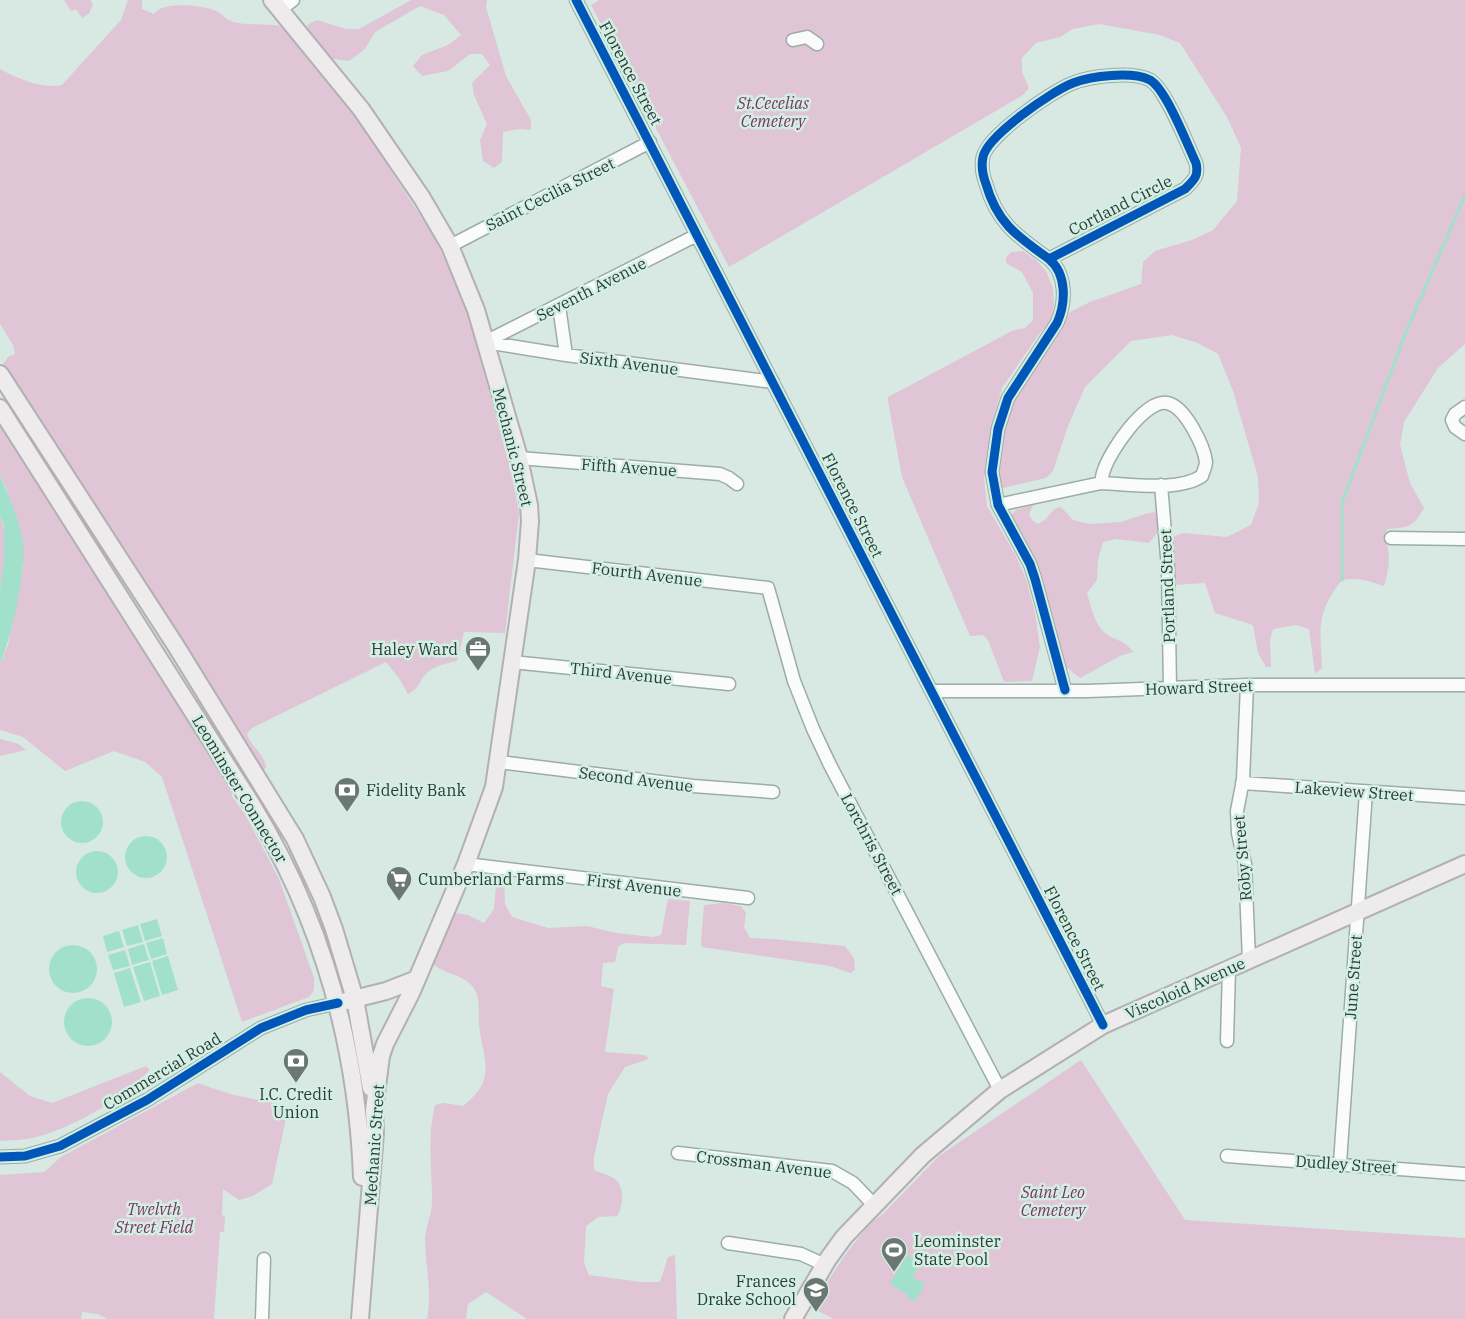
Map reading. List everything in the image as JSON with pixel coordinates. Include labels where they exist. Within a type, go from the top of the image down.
[{"type":"main road","name":"Mechanic Street","points":[[282,3],[362,109],[422,198],[450,246],[476,310],[519,458],[530,521],[527,560],[499,762],[488,809],[417,979],[381,1056],[374,1110],[375,1133],[360,1319]]},
{"type":"main road","name":"Leominster Connector","points":[[0,374],[176,646],[295,839],[334,928],[355,999],[374,1110]]},
{"type":"main road","name":"Leominster Connector","points":[[0,408],[272,838],[306,911],[338,1004],[356,1089],[365,1250]]},
{"type":"main road","name":"Viscoloid Avenue","points":[[793,1319],[844,1237],[923,1155],[1000,1090],[1103,1025],[1465,864]]},
{"type":"main road","points":[[338,1004],[386,991],[417,979]]},
{"type":"street","name":"Florence Street","points":[[576,0],[1103,1025]]},
{"type":"street","points":[[793,40],[807,37],[817,44]]},
{"type":"street","name":"Cortland Circle","points":[[1049,259],[1185,189],[1197,176],[1196,163],[1167,102],[1159,87],[1151,80],[1141,76],[1123,75],[1092,78],[1074,83],[1056,92],[1002,131],[985,150],[982,164],[990,199],[998,216],[1014,232],[1056,265],[1063,288],[1061,313],[1057,323],[1008,398],[1004,408],[998,429],[992,472],[998,505],[1030,564],[1040,592],[1065,690]]},
{"type":"street","name":"Saint Cecilia Street","points":[[450,246],[650,142]]},
{"type":"street","name":"Seventh Avenue","points":[[485,342],[697,235]]},
{"type":"street","points":[[559,306],[566,355]]},
{"type":"street","name":"Sixth Avenue","points":[[485,342],[773,382]]},
{"type":"street","points":[[998,505],[1101,483],[1161,485],[1195,480],[1202,476],[1206,466],[1200,445],[1188,419],[1178,407],[1165,402],[1151,405],[1128,430],[1104,468],[1101,483]]},
{"type":"street","points":[[1465,407],[1455,414],[1452,420],[1455,427],[1465,434]]},
{"type":"street","name":"Fifth Avenue","points":[[519,458],[720,474],[737,484]]},
{"type":"street","name":"Portland Street","points":[[1161,485],[1168,568],[1170,688]]},
{"type":"street","points":[[1391,538],[1465,539]]},
{"type":"street","name":"Fourth Avenue","points":[[527,560],[768,588]]},
{"type":"street","name":"Lorchris Street","points":[[768,588],[791,673],[813,729],[1000,1090]]},
{"type":"street","name":"Third Avenue","points":[[512,662],[729,684]]},
{"type":"street","name":"Howard Street","points":[[932,691],[1247,685],[1465,685]]},
{"type":"street","name":"Roby Street","points":[[1247,685],[1242,783],[1237,811],[1238,833],[1245,864],[1249,960]]},
{"type":"street","name":"Second Avenue","points":[[499,762],[693,786],[773,792]]},
{"type":"street","name":"Lakeview Street","points":[[1242,783],[1465,798]]},
{"type":"street","name":"June Street","points":[[1340,1163],[1366,792]]},
{"type":"street","name":"First Avenue","points":[[466,864],[748,898]]},
{"type":"street","points":[[1227,1041],[1229,968]]},
{"type":"street","name":"Commercial Road","points":[[0,1156],[25,1156],[60,1146],[147,1100],[261,1028],[299,1012],[338,1004]]},
{"type":"street","name":"Crossman Avenue","points":[[678,1153],[832,1171],[854,1183],[874,1205]]},
{"type":"street","name":"Dudley Street","points":[[1227,1155],[1465,1173]]},
{"type":"street","points":[[728,1243],[801,1254],[825,1265]]},
{"type":"street","points":[[262,1319],[264,1258]]},
{"type":"green space","points":[[64,0],[90,0],[93,4],[89,14],[82,18],[76,9],[71,11]]},
{"type":"green space","points":[[128,0],[142,0],[142,9],[154,14],[165,7],[192,6],[216,11],[235,23],[282,26],[359,122],[433,235],[454,278],[469,318],[511,471],[519,513],[505,633],[464,632],[457,661],[431,670],[408,694],[386,662],[252,728],[247,734],[265,762],[266,767],[263,771],[15,387],[3,364],[8,357],[15,354],[13,345],[0,324],[0,69],[22,80],[46,86],[62,85],[121,20]]},
{"type":"green space","points":[[411,0],[487,0],[486,7],[506,76],[531,120],[531,130],[519,129],[503,132],[502,162],[494,168],[483,161],[480,140],[487,124],[474,95],[472,83],[490,65],[482,54],[470,54],[448,71],[422,76],[413,66],[422,55],[448,45],[461,35],[444,15],[420,6],[375,32],[365,49],[349,61],[333,59],[310,33],[307,25],[317,20],[346,29],[359,29]]},
{"type":"green space","name":"St.Cecelias Cemetery","points":[[599,0],[1465,0],[1465,344],[1438,368],[1404,422],[1400,445],[1410,483],[1424,508],[1413,523],[1400,528],[1387,529],[1384,537],[1389,561],[1384,586],[1363,580],[1347,579],[1342,580],[1334,592],[1321,621],[1322,668],[1315,674],[1309,629],[1296,625],[1273,629],[1270,640],[1271,667],[1266,667],[1258,653],[1253,625],[1215,613],[1205,583],[1174,585],[1172,537],[1184,533],[1227,537],[1251,525],[1259,503],[1258,477],[1233,391],[1218,354],[1198,343],[1172,335],[1131,341],[1085,387],[1068,426],[1053,471],[1046,478],[1003,488],[998,482],[1003,425],[1010,405],[1070,312],[1090,302],[1141,284],[1143,262],[1155,251],[1192,240],[1213,230],[1237,201],[1241,148],[1227,117],[1180,43],[1160,35],[1099,24],[1073,29],[1060,37],[1036,43],[1022,58],[1022,72],[1029,88],[1023,95],[729,267],[591,5]]},
{"type":"green space","points":[[1023,251],[1046,271],[1053,288],[1052,320],[1039,334],[1002,388],[994,418],[984,478],[987,506],[1016,556],[1026,579],[1035,613],[1040,647],[1032,681],[1004,682],[988,640],[983,635],[970,636],[902,477],[888,397],[1012,331],[1025,328],[1033,320],[1033,293],[1022,272],[1006,263],[1006,258],[1011,252]]},
{"type":"green space","points":[[0,422],[231,787],[232,796],[246,816],[279,879],[314,978],[314,990],[309,997],[242,1022],[162,777],[145,762],[114,751],[65,771],[23,737],[0,730],[0,664],[8,645],[23,568],[23,541],[6,487],[0,476]]},
{"type":"green space","points":[[1034,504],[1029,514],[1038,524],[1045,520],[1054,509],[1061,507],[1073,520],[1090,524],[1121,522],[1158,512],[1160,530],[1149,543],[1116,539],[1103,542],[1098,560],[1097,580],[1087,593],[1093,614],[1101,629],[1109,636],[1126,644],[1133,652],[1120,656],[1080,678],[1066,667],[1039,572],[1008,518],[1016,510]]},
{"type":"green space","points":[[0,516],[5,533],[5,543],[0,589]]},
{"type":"green space","points":[[0,739],[19,744],[26,750],[0,756]]},
{"type":"green space","points":[[504,882],[505,904],[512,917],[548,928],[587,926],[616,933],[653,937],[661,935],[668,899],[690,901],[686,945],[624,943],[618,947],[615,962],[603,963],[601,986],[614,989],[605,1052],[645,1055],[649,1059],[625,1067],[608,1094],[594,1157],[594,1170],[616,1180],[621,1188],[622,1203],[617,1216],[598,1217],[586,1226],[584,1263],[589,1275],[641,1282],[660,1282],[668,1257],[675,1255],[677,1319],[527,1319],[486,1292],[468,1304],[466,1319],[427,1319],[429,1290],[425,1241],[432,1206],[431,1141],[435,1105],[444,1103],[463,1106],[481,1086],[486,1068],[476,991],[464,979],[433,964],[450,918],[455,913],[468,915],[484,923],[494,909],[496,886]]},
{"type":"green space","points":[[723,903],[741,906],[746,913],[744,927],[750,938],[845,946],[854,958],[855,970],[850,973],[830,966],[702,947],[704,905]]},
{"type":"green space","name":"Saint Leo Cemetery","points":[[1081,1060],[1185,1220],[1465,1238],[1465,1319],[834,1319],[812,1308],[844,1257],[864,1231],[939,1156]]},
{"type":"green space","points":[[146,1066],[150,1070],[96,1112],[65,1127],[33,1138],[0,1141],[0,1072],[30,1096],[52,1103]]},
{"type":"green space","name":"Twelvth Street Field","points":[[198,1083],[230,1094],[277,1104],[286,1119],[272,1184],[253,1196],[239,1200],[223,1189],[224,1232],[220,1232],[214,1319],[108,1319],[97,1314],[82,1312],[81,1319],[0,1319],[0,1175],[44,1172],[61,1157]]},
{"type":"shaded area","points":[[0,476],[20,527],[23,555],[17,604],[0,664],[0,589],[4,561],[4,525],[0,516]]},
{"type":"shaded area","points":[[82,801],[97,807],[103,822],[97,837],[82,843],[67,837],[61,822],[67,807]]},
{"type":"shaded area","points":[[146,836],[161,842],[167,857],[161,872],[146,878],[131,872],[125,857],[131,842]]},
{"type":"shaded area","points":[[97,851],[112,857],[118,872],[112,887],[97,893],[82,887],[76,872],[82,857]]},
{"type":"shaded area","points":[[157,919],[162,936],[145,941],[140,924]]},
{"type":"shaded area","points":[[138,925],[143,942],[127,946],[122,930]]},
{"type":"shaded area","points":[[119,931],[124,947],[107,952],[103,936]]},
{"type":"shaded area","points":[[163,938],[167,954],[151,959],[146,943]]},
{"type":"shaded area","points":[[144,944],[149,960],[132,965],[128,949]]},
{"type":"shaded area","points":[[73,945],[90,952],[97,969],[90,986],[73,993],[56,986],[49,969],[56,952]]},
{"type":"shaded area","points":[[125,950],[130,966],[113,970],[108,955]]},
{"type":"shaded area","points":[[168,956],[178,990],[162,995],[152,961]]},
{"type":"shaded area","points":[[150,962],[160,996],[144,1001],[133,967]]},
{"type":"shaded area","points":[[130,968],[141,1002],[124,1007],[114,973]]},
{"type":"shaded area","points":[[88,998],[105,1005],[112,1022],[105,1039],[88,1046],[71,1039],[64,1022],[71,1005]]},
{"type":"shaded area","points":[[907,1255],[921,1263],[913,1277],[925,1284],[915,1301],[890,1284]]},
{"type":"waterway","points":[[1342,580],[1342,502],[1406,332],[1465,195]]},
{"type":"cycle path","points":[[576,0],[1103,1025]]},
{"type":"cycle path","points":[[1049,259],[1010,228],[996,209],[983,171],[983,157],[987,148],[1022,115],[1073,83],[1090,78],[1112,76],[1133,76],[1150,80],[1163,94],[1176,118],[1196,163],[1196,175],[1185,189],[1049,259],[1055,265],[1062,281],[1063,298],[1060,315],[1008,398],[998,429],[992,472],[998,505],[1030,564],[1065,690]]},
{"type":"cycle path","points":[[0,1157],[25,1156],[60,1146],[147,1100],[261,1028],[306,1010],[338,1003]]},
{"type":"place","name":"Haley Ward","points":[[478,672]]},
{"type":"place","name":"Fidelity Bank","points":[[347,813]]},
{"type":"place","name":"Cumberland Farms","points":[[399,902]]},
{"type":"place","name":"I.C. Credit Union","points":[[296,1084]]},
{"type":"place","name":"Leominster State Pool","points":[[894,1273]]},
{"type":"place","name":"Frances Drake School","points":[[816,1313]]}]
